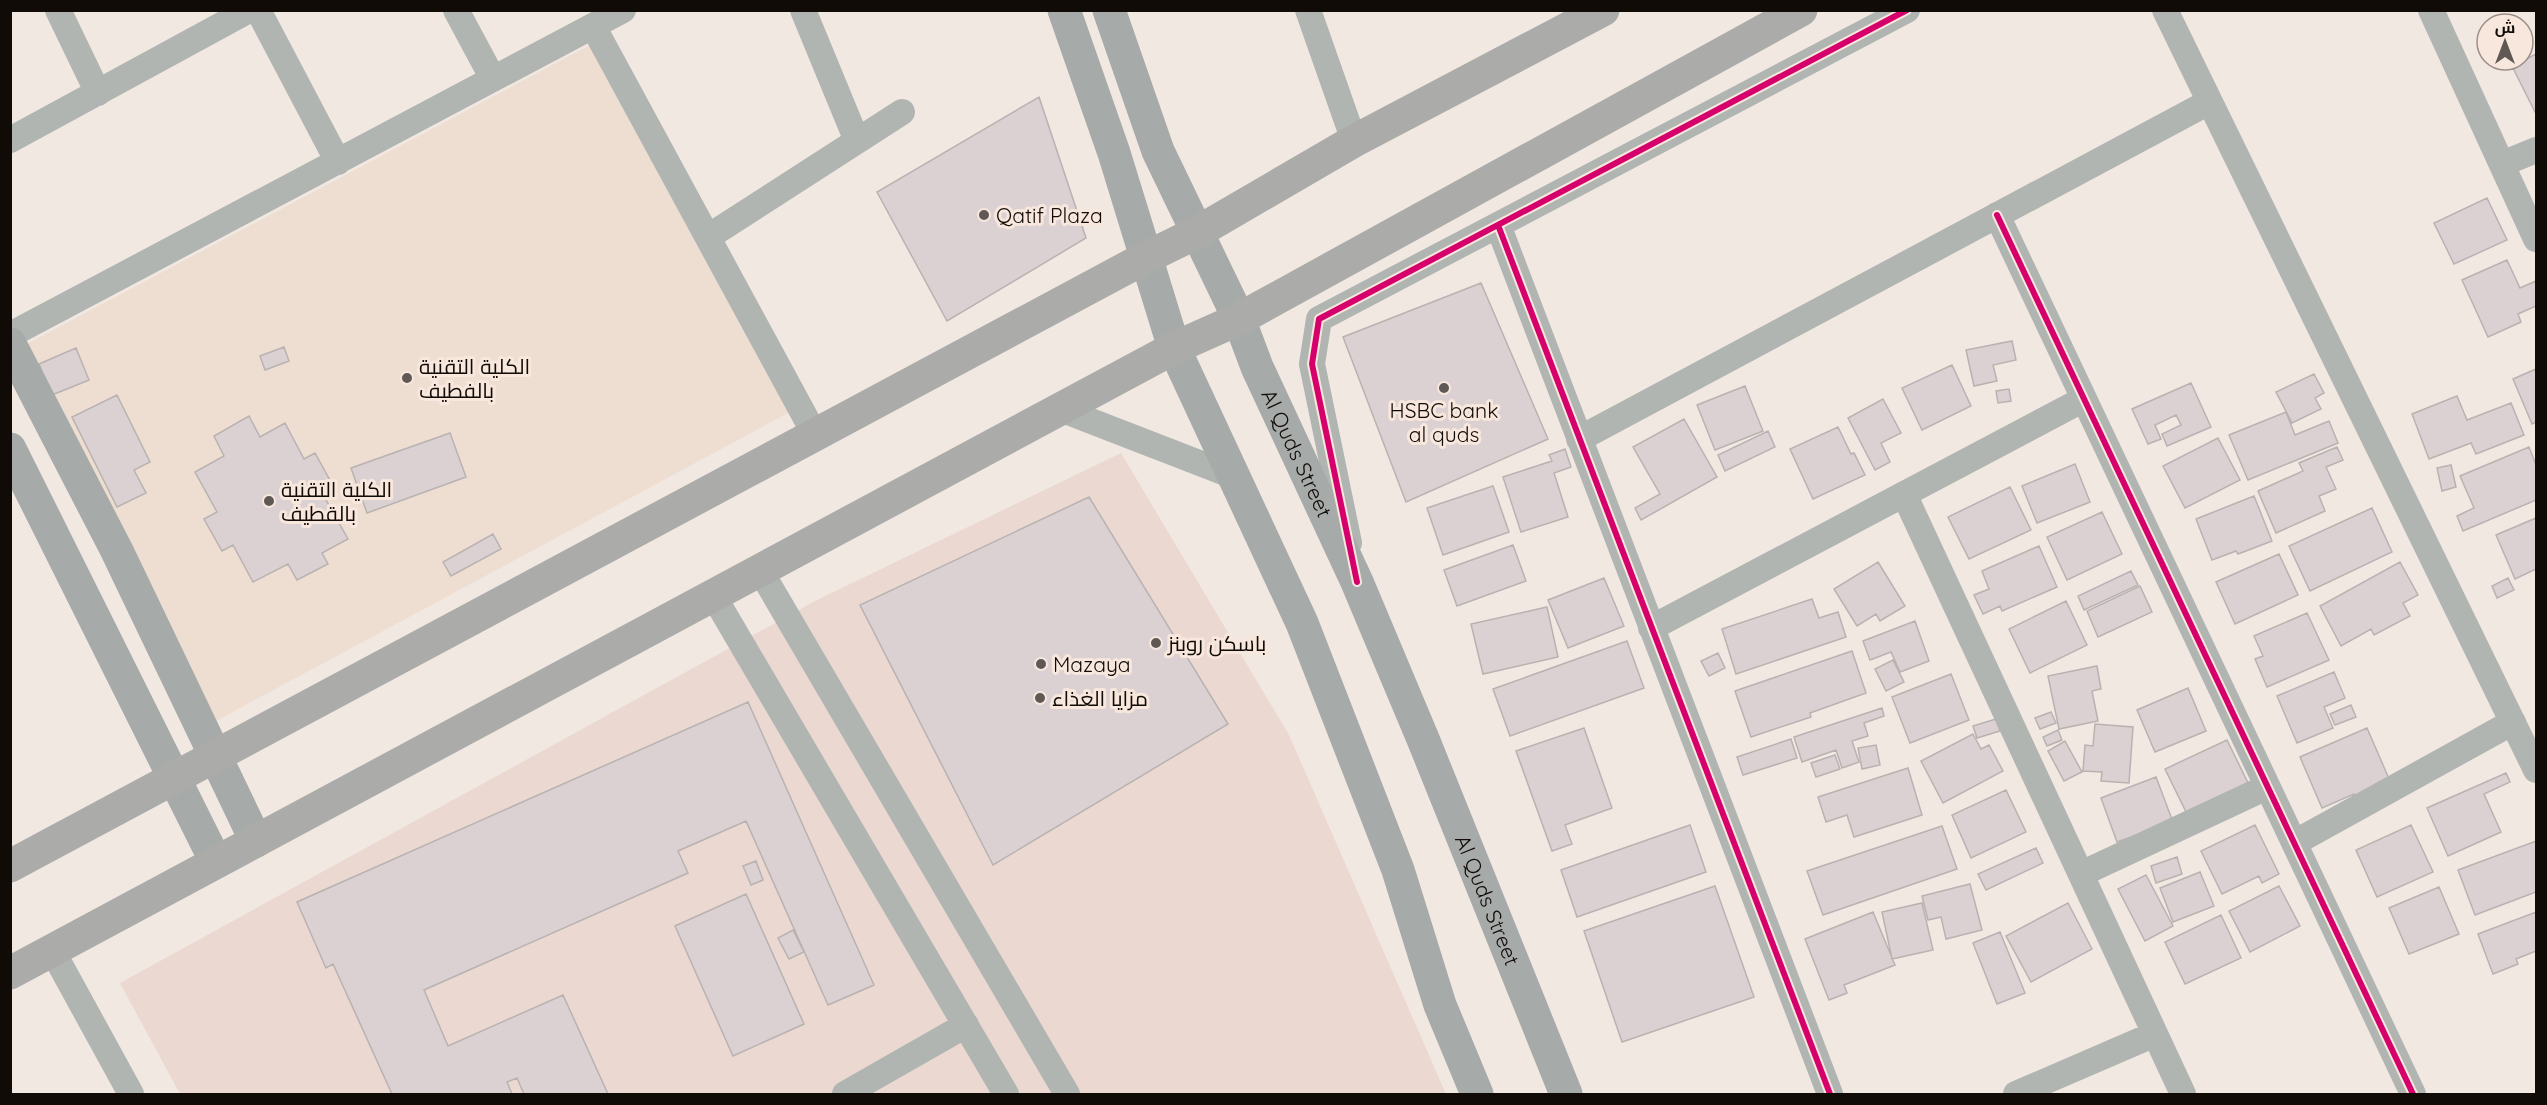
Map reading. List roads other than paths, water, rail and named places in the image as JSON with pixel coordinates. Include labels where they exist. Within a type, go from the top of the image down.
[{"type":"main road","points":[[1064,10],[1114,153],[1174,348],[1302,623],[1398,870],[1440,1005],[1477,1095]]},
{"type":"main road","name":"Al Quds Street","points":[[1109,10],[1158,151],[1239,319],[1257,368],[1357,582],[1428,750],[1566,1095]]},
{"type":"main road","points":[[10,866],[1145,258],[1196,233],[1354,141],[1603,10]]},
{"type":"main road","points":[[10,973],[1174,348],[1239,319],[1801,10]]},
{"type":"main road","points":[[10,344],[117,551],[256,841]]},
{"type":"main road","points":[[10,449],[216,862]]},
{"type":"street","points":[[58,10],[98,93]]},
{"type":"street","points":[[10,140],[249,10]]},
{"type":"street","points":[[258,10],[338,162]]},
{"type":"street","points":[[456,10],[493,79]]},
{"type":"street","points":[[10,335],[623,10]]},
{"type":"street","points":[[802,10],[857,141]]},
{"type":"street","points":[[1308,10],[1354,141]]},
{"type":"street","points":[[1357,582],[1312,364],[1319,319],[1907,10]]},
{"type":"street","points":[[2165,10],[2536,770]]},
{"type":"street","points":[[2431,10],[2536,239]]},
{"type":"street","points":[[593,26],[815,435]]},
{"type":"street","points":[[1579,439],[2210,102]]},
{"type":"street","points":[[708,237],[902,112]]},
{"type":"street","points":[[2502,164],[2536,150]]},
{"type":"street","points":[[1997,215],[2413,1095]]},
{"type":"street","points":[[1498,225],[1830,1095]]},
{"type":"street","points":[[1651,628],[2084,399]]},
{"type":"street","points":[[1060,409],[1233,476]]},
{"type":"street","points":[[1904,494],[2183,1095]]},
{"type":"street","points":[[760,570],[1067,1095]]},
{"type":"street","points":[[713,595],[1006,1095]]},
{"type":"street","points":[[2294,843],[2513,722]]},
{"type":"street","points":[[2081,874],[2267,786]]},
{"type":"street","points":[[52,950],[131,1095]]},
{"type":"street","points":[[845,1095],[966,1025]]},
{"type":"street","points":[[2016,1095],[2155,1035]]},
{"type":"place","name":"Qatif Plaza","points":[[984,215]]},
{"type":"place","name":"الكلية التقنية بالفطيف","points":[[407,378]]},
{"type":"place","name":"HSBC bank al quds","points":[[1444,388]]},
{"type":"place","name":"الكلية التقنية بالقطيف","points":[[269,501]]},
{"type":"place","name":"باسكن روبنز","points":[[1156,643]]},
{"type":"place","name":"Mazaya","points":[[1041,664]]},
{"type":"place","name":"مزايا الغذاء","points":[[1040,698]]}]
